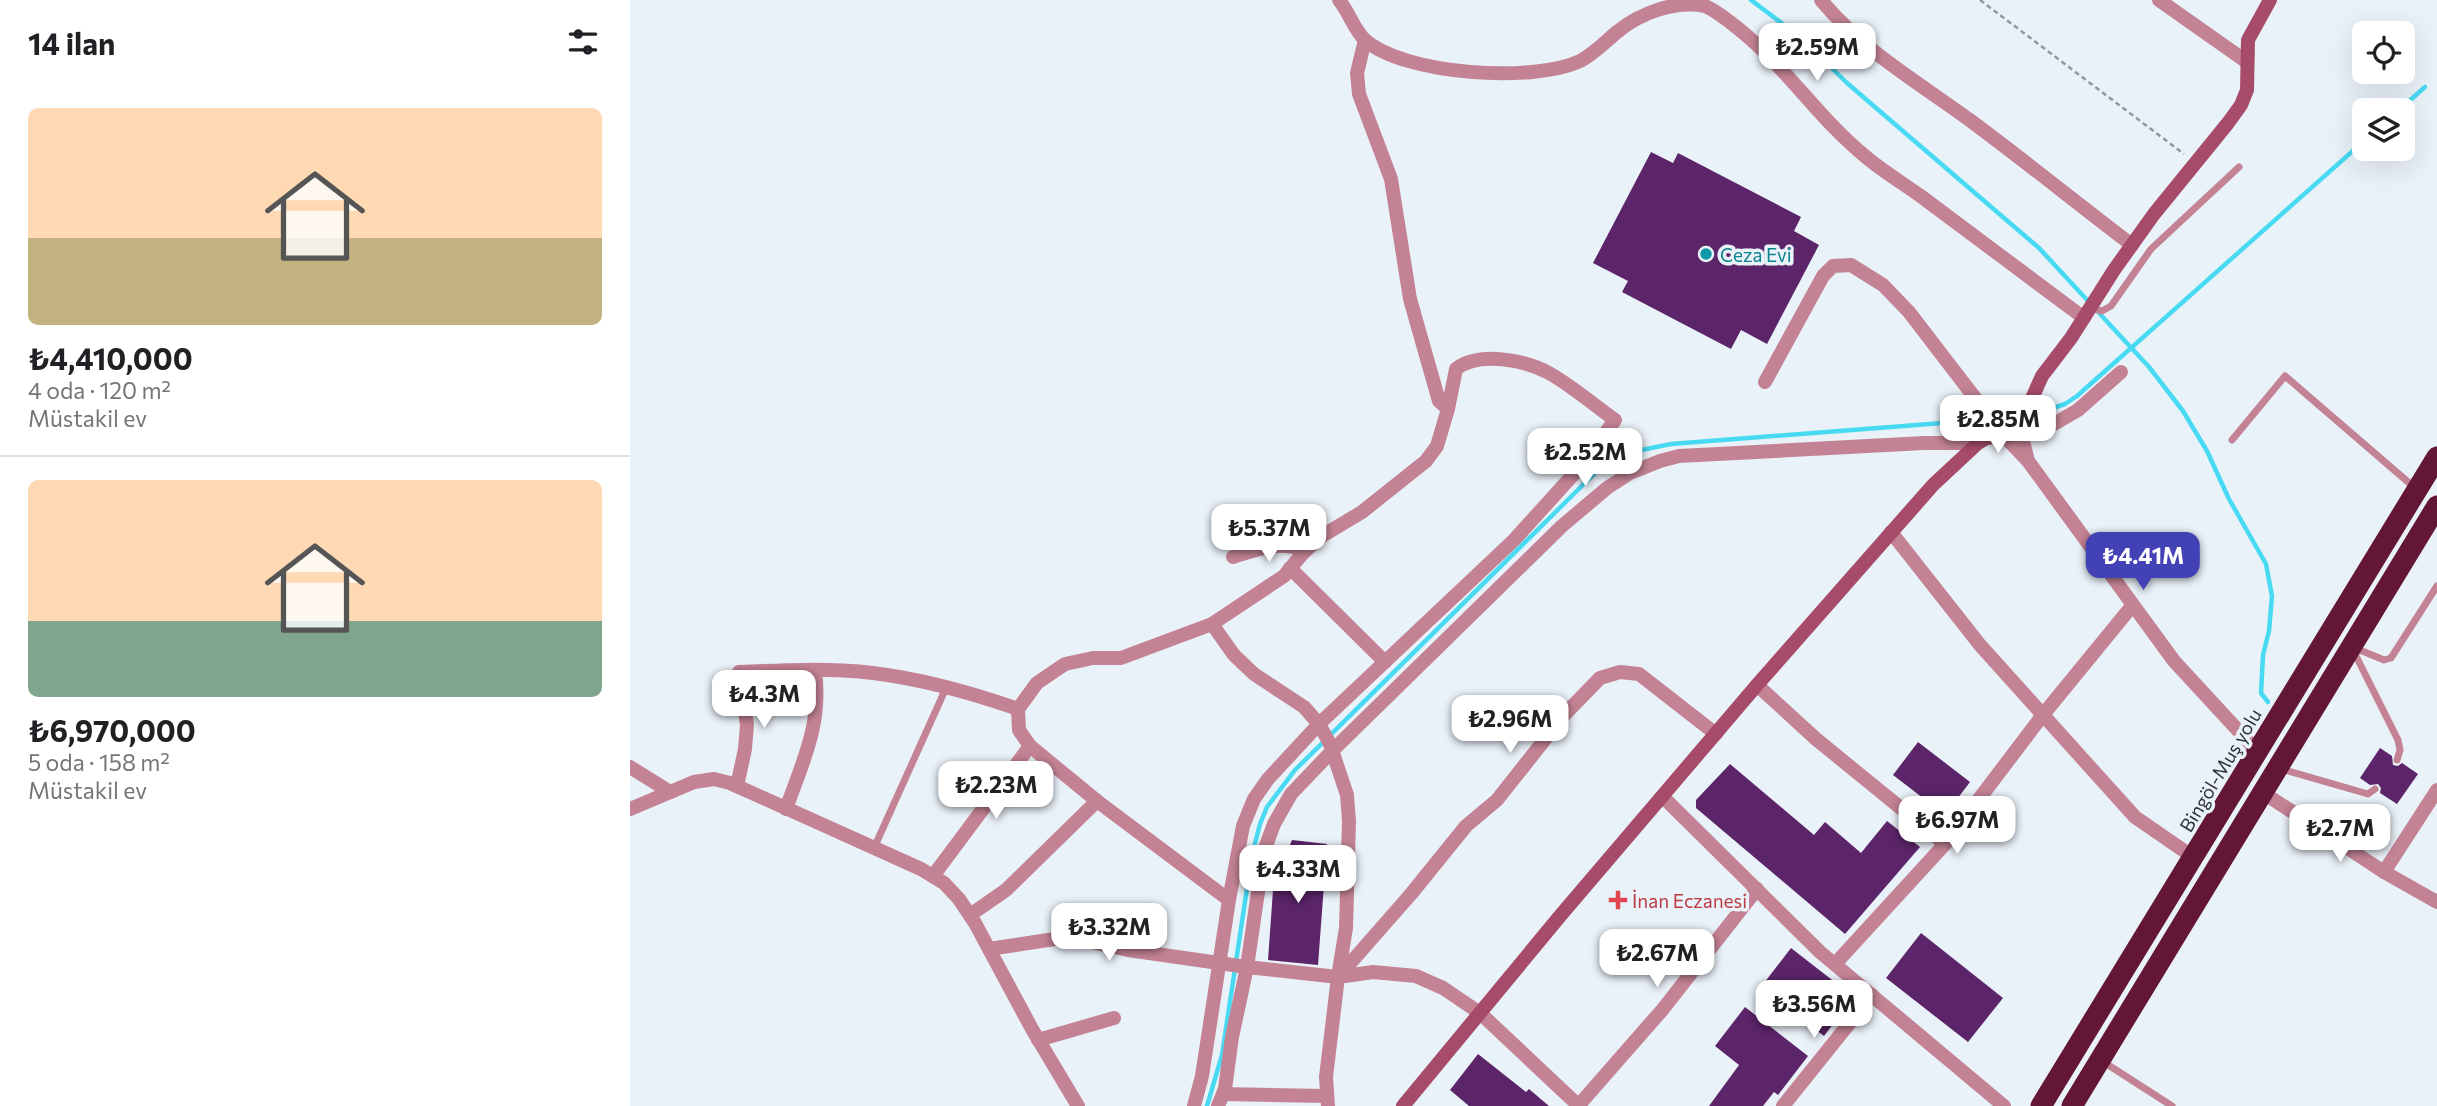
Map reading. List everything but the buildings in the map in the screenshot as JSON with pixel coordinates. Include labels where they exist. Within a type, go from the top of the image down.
[{"type":"highway","name":"Bingöl-Muş yolu","points":[[2041,1106],[2437,457]]},
{"type":"highway","points":[[2072,1106],[2437,506]]},
{"type":"street","points":[[1339,0],[1365,40],[1380,50],[1418,63],[1465,71],[1521,74],[1579,62],[1644,13],[1677,2],[1705,6],[1765,51],[1831,126],[1867,158],[2093,310]]},
{"type":"street","points":[[1821,0],[1840,23],[1866,46],[1969,119],[2132,245]]},
{"type":"street","points":[[2159,0],[2247,62]]},
{"type":"street","points":[[2028,461],[2021,428],[2042,376],[2093,310],[2132,245],[2241,104],[2247,90],[2248,40],[2270,0]]},
{"type":"street","points":[[1365,40],[1357,73],[1359,94],[1391,178],[1410,299],[1439,401],[1448,410]]},
{"type":"street","points":[[1765,382],[1823,276],[1833,266],[1851,265],[1883,285],[1909,312],[2005,437],[2028,461],[2174,661],[2258,752]]},
{"type":"street","points":[[1194,1106],[1268,837],[1291,793],[1326,738],[1385,662],[1514,540],[1574,474],[1615,420],[1548,372],[1521,363],[1485,358],[1467,362],[1457,369],[1437,446],[1426,461],[1362,512],[1322,536],[1284,576],[1212,624],[1121,658],[1093,658],[1065,664],[1037,683],[1018,709],[1019,730],[1030,746],[1097,801],[1229,900]]},
{"type":"street","points":[[1403,1106],[1559,916],[1933,485],[1978,443],[1987,438],[2005,437],[2021,428],[2054,424],[2078,410],[2121,372]]},
{"type":"street","points":[[1212,624],[1234,655],[1254,674],[1304,707],[1326,738],[1347,794],[1349,821],[1346,928],[1326,1077],[1327,1101],[1220,1100],[1231,1037],[1234,965],[1229,900],[1243,826],[1254,799],[1268,779],[1326,738],[1607,488],[1642,467],[1697,454],[1911,443],[1978,443]]},
{"type":"street","points":[[1891,532],[1980,645],[2042,716],[2136,817],[2193,857]]},
{"type":"street","points":[[1233,557],[1274,544],[1287,544],[1306,550]]},
{"type":"street","points":[[1290,568],[1385,662]]},
{"type":"street","points":[[1835,964],[1945,844],[2042,716],[2132,606]]},
{"type":"street","points":[[786,809],[817,715],[815,671]]},
{"type":"street","points":[[737,786],[747,725],[739,672],[873,673],[946,688],[1018,709]]},
{"type":"street","points":[[1338,977],[1411,894],[1459,833],[1497,800],[1565,715],[1600,678],[1620,672],[1639,674],[1716,734]]},
{"type":"street","points":[[1757,685],[1816,739],[1945,844]]},
{"type":"street","points":[[933,876],[1030,746]]},
{"type":"street","points":[[630,767],[670,792]]},
{"type":"street","points":[[630,810],[694,782],[714,779],[737,786],[944,883],[960,899],[970,915],[1038,1040],[1078,1106]]},
{"type":"street","points":[[2384,872],[2437,790]]},
{"type":"street","points":[[2262,792],[2384,872],[2437,902]]},
{"type":"street","points":[[1663,797],[1835,964],[2004,1106]]},
{"type":"street","points":[[970,915],[1006,890],[1097,801]]},
{"type":"street","points":[[989,948],[1068,937],[1128,950],[1338,977],[1373,972],[1416,976],[1443,988],[1480,1013],[1578,1106],[1663,1009],[1757,889]]},
{"type":"street","points":[[1783,1106],[1872,995]]},
{"type":"street","points":[[1038,1040],[1114,1018]]},
{"type":"lane","points":[[2093,310],[2151,249],[2239,167]]},
{"type":"lane","points":[[2232,440],[2285,376],[2417,490]]},
{"type":"lane","points":[[2351,647],[2384,660],[2391,658],[2437,586]]},
{"type":"lane","points":[[2351,647],[2398,740],[2400,750],[2397,760]]},
{"type":"lane","points":[[873,849],[946,688]]},
{"type":"lane","points":[[2277,768],[2368,794],[2375,789]]},
{"type":"lane","points":[[2100,1060],[2172,1106]]},
{"type":"path","points":[[1980,0],[2196,162]]},
{"type":"waterway","points":[[1751,0],[1800,37],[1847,83],[2039,248],[2149,367],[2183,411],[2266,564],[2272,596],[2269,631],[2263,655],[2261,693],[2268,702]]},
{"type":"waterway","points":[[2413,98],[2425,87]]},
{"type":"waterway","points":[[2029,416],[2065,404],[2077,396],[2352,152]]},
{"type":"waterway","points":[[1207,1106],[1222,1055],[1252,855],[1267,807],[1295,770],[1600,468],[1617,455],[1671,444],[2020,417]]},
{"type":"place","name":"Ceza Evi","points":[[1706,254]]},
{"type":"place","name":"İnan Eczanesi","points":[[1618,900]]}]
